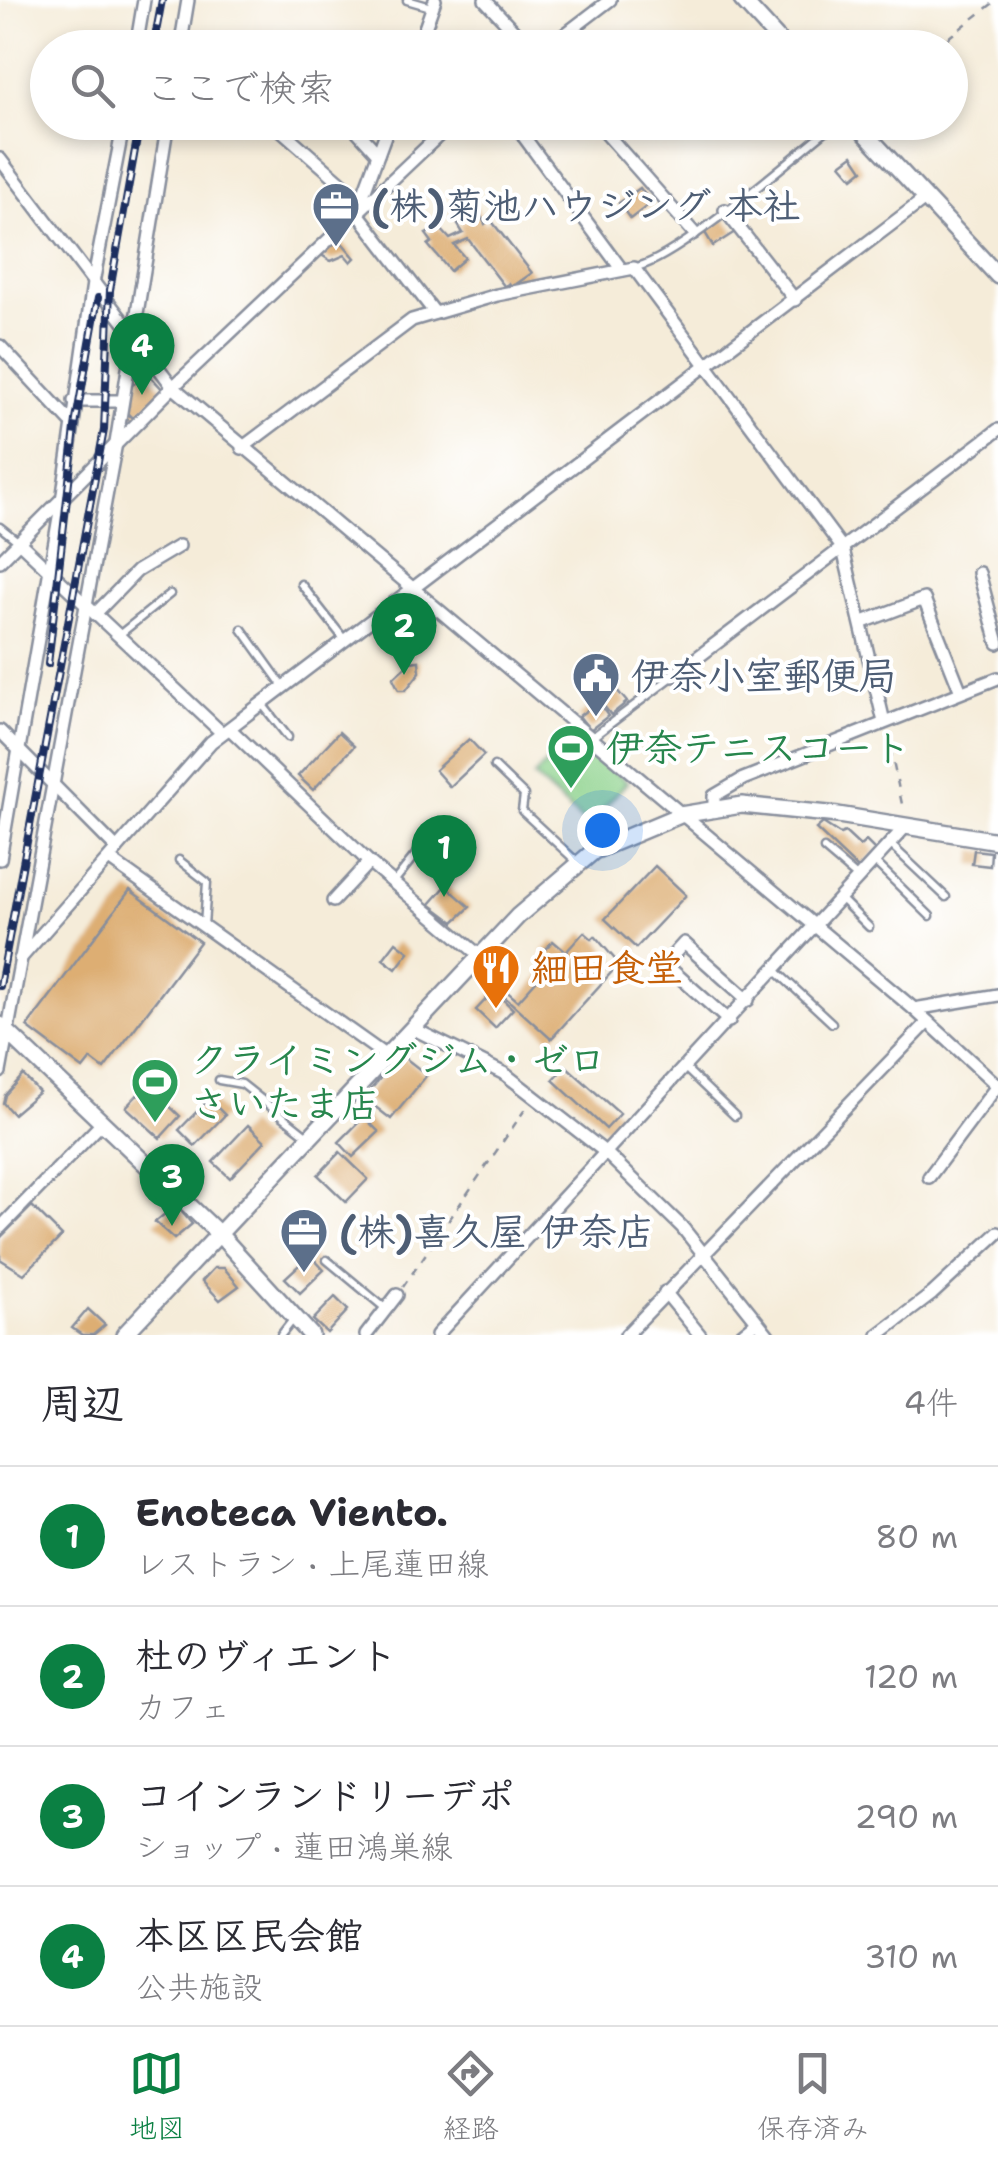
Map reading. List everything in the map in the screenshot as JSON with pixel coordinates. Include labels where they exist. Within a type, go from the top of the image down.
[{"type":"main road","points":[[742,0],[770,30]]},
{"type":"main road","points":[[872,140],[998,276]]},
{"type":"main road","points":[[132,1332],[480,956],[577,862],[619,838],[680,815],[714,808],[766,806],[998,841]]},
{"type":"main road","points":[[3,1028],[219,1234],[311,1335]]},
{"type":"street","points":[[139,30],[144,0]]},
{"type":"street","points":[[183,30],[188,0]]},
{"type":"street","points":[[485,0],[513,30]]},
{"type":"street","points":[[571,30],[610,0]]},
{"type":"street","points":[[425,30],[434,4]]},
{"type":"street","points":[[0,859],[63,494],[70,421],[121,140]]},
{"type":"street","points":[[0,1072],[3,1028],[17,978],[52,784],[91,610],[165,140]]},
{"type":"street","points":[[291,140],[359,206],[435,313]]},
{"type":"street","points":[[365,140],[378,154]]},
{"type":"street","points":[[359,206],[383,140]]},
{"type":"street","points":[[0,561],[63,494],[432,140]]},
{"type":"street","points":[[526,140],[707,366],[843,549],[884,722]]},
{"type":"street","points":[[612,140],[694,233]]},
{"type":"street","points":[[0,158],[173,387],[914,1009],[998,1086],[929,1176]]},
{"type":"street","points":[[20,959],[226,730],[926,198]]},
{"type":"street","points":[[725,210],[795,300]]},
{"type":"street","points":[[242,448],[412,320],[497,295],[628,269]]},
{"type":"street","points":[[0,346],[70,421]]},
{"type":"street","points":[[74,401],[121,402]]},
{"type":"street","points":[[673,676],[998,430]]},
{"type":"street","points":[[20,543],[392,884],[480,956]]},
{"type":"street","points":[[91,610],[138,570],[179,546]]},
{"type":"street","points":[[979,573],[998,643]]},
{"type":"street","points":[[863,622],[924,599],[960,692]]},
{"type":"street","points":[[714,808],[714,796],[721,790],[998,678]]},
{"type":"street","points":[[0,731],[113,854],[204,927],[386,1056]]},
{"type":"street","points":[[437,1335],[907,825]]},
{"type":"street","points":[[333,901],[369,862]]},
{"type":"street","points":[[728,1021],[665,964],[684,943],[748,1000]]},
{"type":"street","points":[[0,975],[17,978]]},
{"type":"street","points":[[914,1009],[998,994]]},
{"type":"street","points":[[626,1335],[928,1022]]},
{"type":"street","points":[[412,1028],[505,1074],[604,1152],[654,1197],[768,1335]]},
{"type":"street","points":[[0,1228],[103,1122]]},
{"type":"street","points":[[878,1335],[932,1294],[998,1234]]},
{"type":"street","points":[[665,1292],[700,1335]]},
{"type":"street","points":[[366,1335],[398,1295]]},
{"type":"street","points":[[741,1335],[757,1322]]},
{"type":"lane","points":[[407,0],[434,4]]},
{"type":"lane","points":[[628,269],[650,264],[814,140]]},
{"type":"lane","points":[[0,527],[20,543]]},
{"type":"lane","points":[[301,584],[344,639]]},
{"type":"lane","points":[[118,636],[170,594]]},
{"type":"lane","points":[[242,629],[284,688]]},
{"type":"lane","points":[[590,740],[673,676]]},
{"type":"lane","points":[[262,703],[288,737]]},
{"type":"lane","points":[[494,766],[524,795],[522,811],[577,862]]},
{"type":"lane","points":[[392,884],[431,835]]},
{"type":"lane","points":[[890,844],[946,897]]},
{"type":"lane","points":[[824,849],[858,878]]},
{"type":"lane","points":[[179,860],[207,882],[204,927]]},
{"type":"lane","points":[[874,861],[930,916]]},
{"type":"lane","points":[[841,899],[870,927]]},
{"type":"lane","points":[[775,970],[832,1023]]},
{"type":"lane","points":[[684,1067],[735,1116]]},
{"type":"lane","points":[[219,1080],[242,1084],[310,1138]]},
{"type":"lane","points":[[328,1260],[386,1309]]},
{"type":"lane","points":[[280,1335],[295,1318]]},
{"type":"path","points":[[958,30],[998,0]]},
{"type":"path","points":[[884,722],[907,825]]},
{"type":"path","points":[[398,1295],[536,1095]]},
{"type":"green space","points":[[573,734],[627,782],[588,826],[534,777]]},
{"type":"building","points":[[853,155],[863,170],[853,178],[841,164]]},
{"type":"building","points":[[640,188],[651,203],[630,219],[619,203]]},
{"type":"building","points":[[476,206],[485,224],[490,219],[532,273],[512,287],[509,283],[505,287],[468,239],[454,245],[465,258],[450,271],[428,245],[432,242],[426,234],[439,227],[450,239],[463,233],[458,225],[471,217],[467,213]]},
{"type":"building","points":[[725,218],[735,232],[713,246],[704,231]]},
{"type":"building","points":[[338,238],[355,258],[351,262],[345,255],[331,261],[320,254]]},
{"type":"building","points":[[142,367],[164,391],[132,418],[124,410],[129,406],[128,388],[141,379],[136,372]]},
{"type":"building","points":[[419,661],[420,672],[406,690],[399,690],[393,678],[410,662]]},
{"type":"building","points":[[616,689],[627,702],[611,715],[600,701]]},
{"type":"building","points":[[598,702],[608,716],[590,730],[579,716]]},
{"type":"building","points":[[339,732],[354,746],[313,790],[298,776]]},
{"type":"building","points":[[469,739],[484,755],[450,787],[435,770]]},
{"type":"building","points":[[823,823],[840,834],[845,832],[860,846],[866,841],[876,851],[858,869],[816,829]]},
{"type":"building","points":[[974,850],[991,852],[990,866],[972,864]]},
{"type":"building","points":[[655,866],[686,895],[636,948],[605,919]]},
{"type":"building","points":[[446,886],[470,907],[454,922],[430,904]]},
{"type":"building","points":[[130,890],[200,942],[104,1069],[91,1059],[83,1069],[27,1027]]},
{"type":"building","points":[[584,932],[592,939],[595,936],[619,964],[551,1039],[498,991],[515,973],[518,976],[505,990],[518,1001],[553,962],[542,952],[553,941],[566,952]]},
{"type":"building","points":[[396,942],[409,952],[396,969],[383,959]]},
{"type":"building","points":[[494,991],[513,1009],[495,1028],[476,1010]]},
{"type":"building","points":[[400,1054],[427,1075],[391,1119],[364,1098]]},
{"type":"building","points":[[566,1066],[620,1114],[606,1129],[553,1080]]},
{"type":"building","points":[[23,1075],[39,1092],[13,1114],[3,1103],[5,1095]]},
{"type":"building","points":[[147,1085],[180,1116],[160,1138],[126,1107]]},
{"type":"building","points":[[209,1099],[225,1115],[195,1146],[179,1130]]},
{"type":"building","points":[[364,1117],[379,1132],[353,1157],[339,1142]]},
{"type":"building","points":[[248,1125],[265,1141],[230,1178],[213,1162]]},
{"type":"building","points":[[340,1152],[368,1179],[346,1202],[318,1175]]},
{"type":"building","points":[[176,1205],[192,1224],[174,1239],[155,1222]]},
{"type":"building","points":[[32,1206],[62,1236],[24,1274],[0,1259],[0,1238]]},
{"type":"building","points":[[310,1255],[324,1270],[300,1293],[285,1278]]},
{"type":"building","points":[[214,1268],[224,1268],[239,1286],[220,1300],[202,1281]]},
{"type":"building","points":[[335,1297],[348,1310],[327,1333],[313,1320]]},
{"type":"building","points":[[88,1309],[105,1325],[93,1335],[82,1335],[72,1328]]},
{"type":"railway","points":[[156,30],[162,0]]},
{"type":"railway","points":[[0,986],[104,430],[110,290],[137,140]]},
{"type":"railway","points":[[48,664],[76,420],[98,298]]},
{"type":"place","name":"(株)菊池ハウジング 本社","points":[[336,248]]},
{"type":"place","name":"本区区民会館","points":[[142,395]]},
{"type":"place","name":"杜のヴィエント","points":[[404,675]]},
{"type":"place","name":"伊奈小室郵便局","points":[[596,718]]},
{"type":"place","name":"伊奈テニスコート","points":[[571,790]]},
{"type":"place","name":"Enoteca Viento.","points":[[444,897]]},
{"type":"place","name":"細田食堂","points":[[496,1010]]},
{"type":"place","name":"クライミングジム・ゼロ さいたま店","points":[[155,1124]]},
{"type":"place","name":"コインランドリーデポ","points":[[172,1226]]},
{"type":"place","name":"(株)喜久屋 伊奈店","points":[[304,1274]]}]
